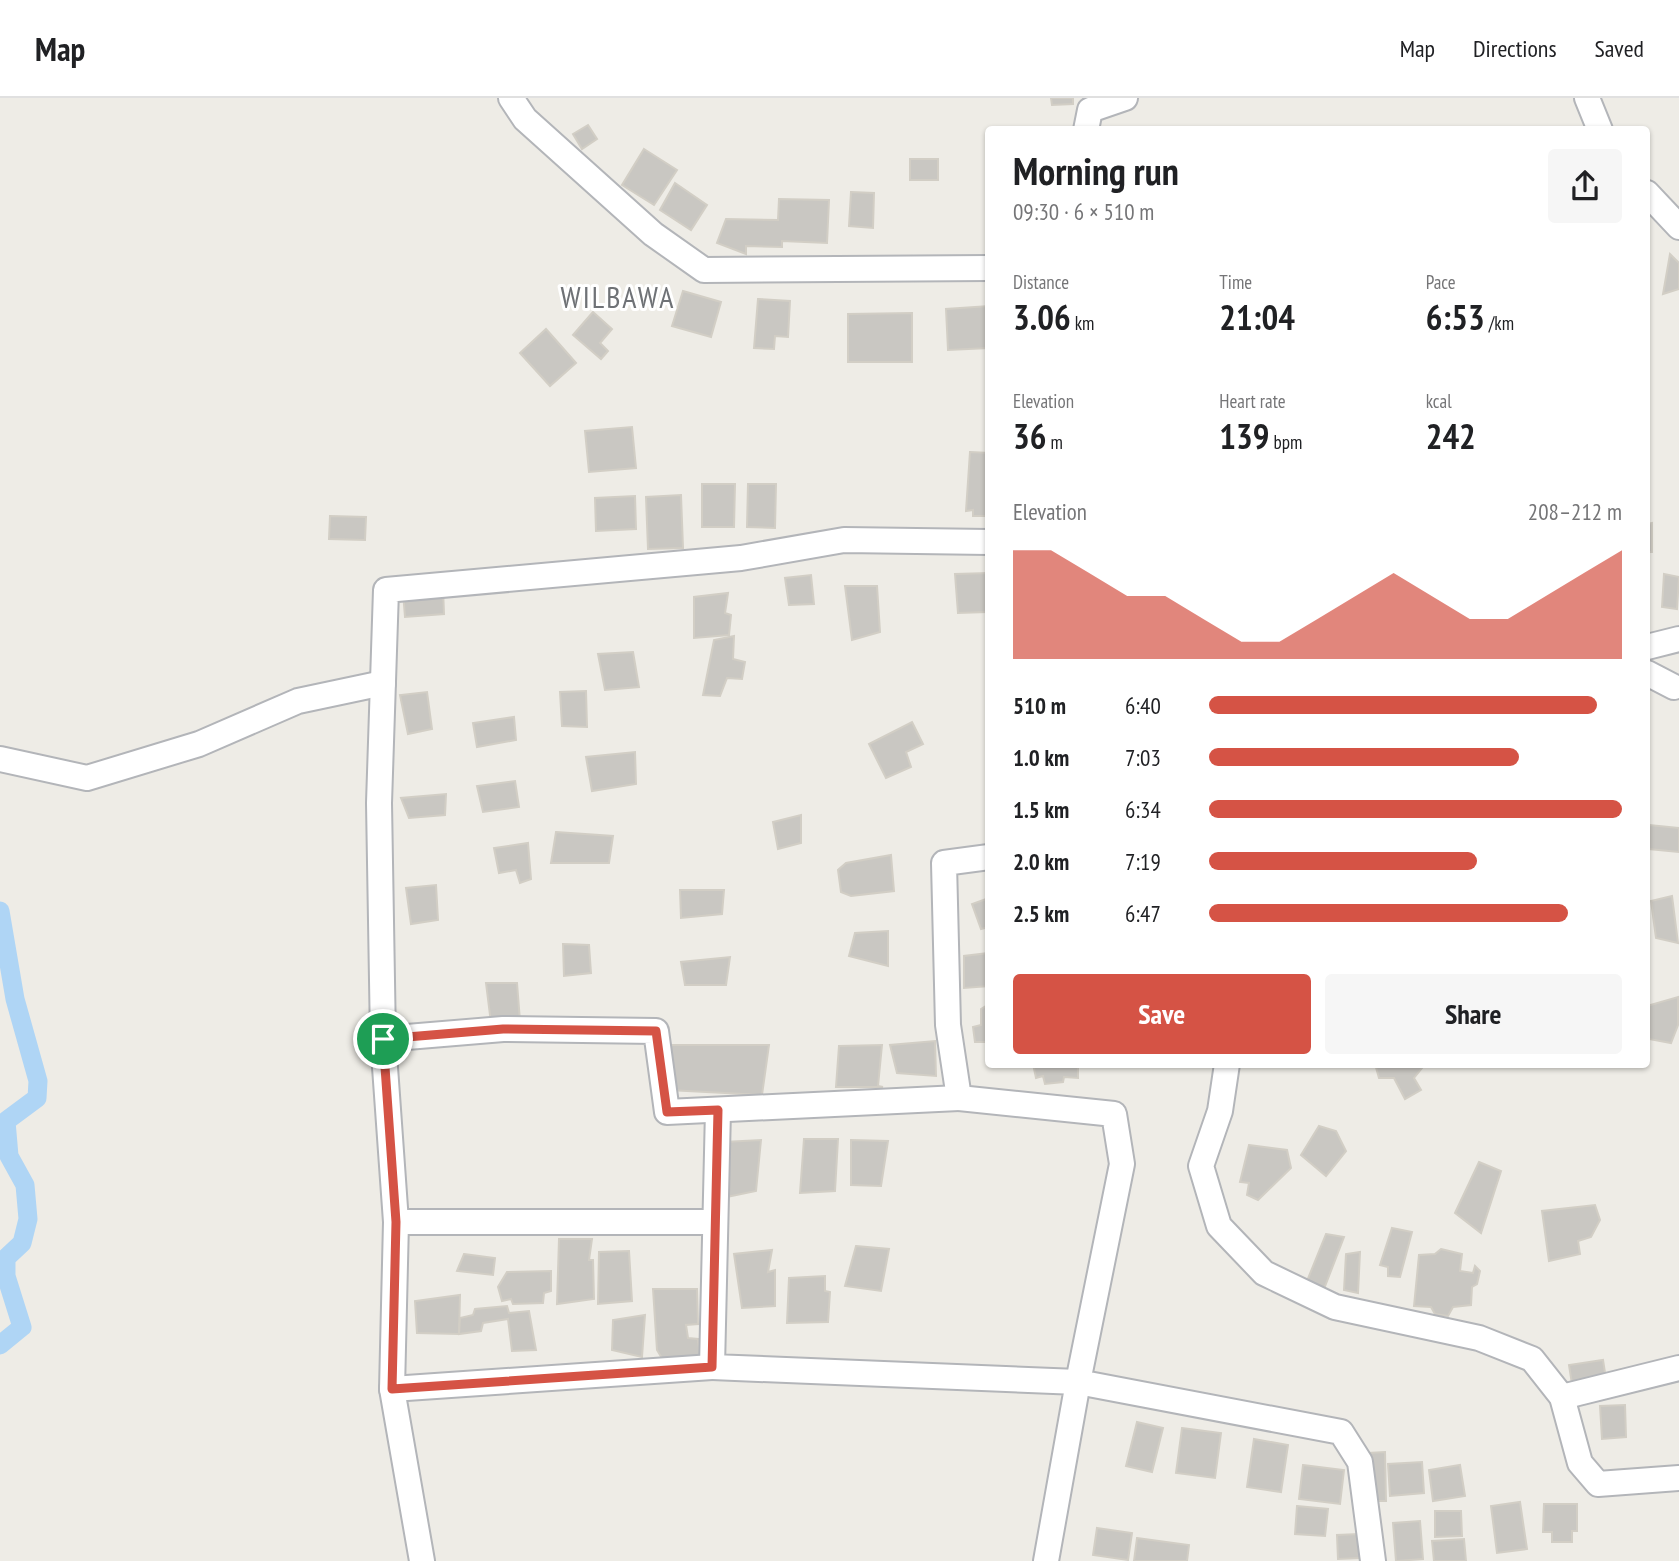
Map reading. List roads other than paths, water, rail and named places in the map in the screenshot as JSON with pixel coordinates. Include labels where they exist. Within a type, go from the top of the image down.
[{"type":"street","points":[[511,98],[526,119],[653,234],[704,270],[985,268]]},
{"type":"street","points":[[1087,126],[1090,110],[1125,98]]},
{"type":"street","points":[[1587,98],[1598,126]]},
{"type":"street","points":[[1650,195],[1679,228]]},
{"type":"street","points":[[422,1561],[392,1389],[396,1222],[383,1039],[379,803],[386,590],[741,558],[844,540],[985,542]]},
{"type":"street","points":[[1650,646],[1679,639]]},
{"type":"street","points":[[1650,675],[1674,687]]},
{"type":"street","points":[[0,759],[87,778],[199,744],[298,701],[383,683]]},
{"type":"street","points":[[958,1098],[948,1025],[944,863],[985,858]]},
{"type":"street","points":[[383,1039],[503,1029],[656,1031],[667,1112],[958,1098],[1114,1114],[1122,1164],[1078,1382],[1046,1561]]},
{"type":"street","points":[[1226,1068],[1220,1111],[1201,1166],[1219,1226],[1264,1273],[1335,1307],[1479,1338],[1532,1359],[1562,1397],[1580,1463],[1598,1484],[1679,1478]]},
{"type":"street","points":[[712,1367],[718,1110]]},
{"type":"street","points":[[396,1222],[716,1222]]},
{"type":"street","points":[[392,1389],[712,1367],[1078,1382],[1341,1432],[1360,1462],[1373,1561]]},
{"type":"street","points":[[1562,1397],[1679,1368]]},
{"type":"waterway","points":[[0,911],[15,999],[38,1081],[37,1098],[6,1121],[9,1156],[25,1185],[28,1219],[22,1243],[6,1258],[6,1276],[22,1327],[0,1345]]},
{"type":"district","name":"WILBAWA","points":[[618,298]]}]
